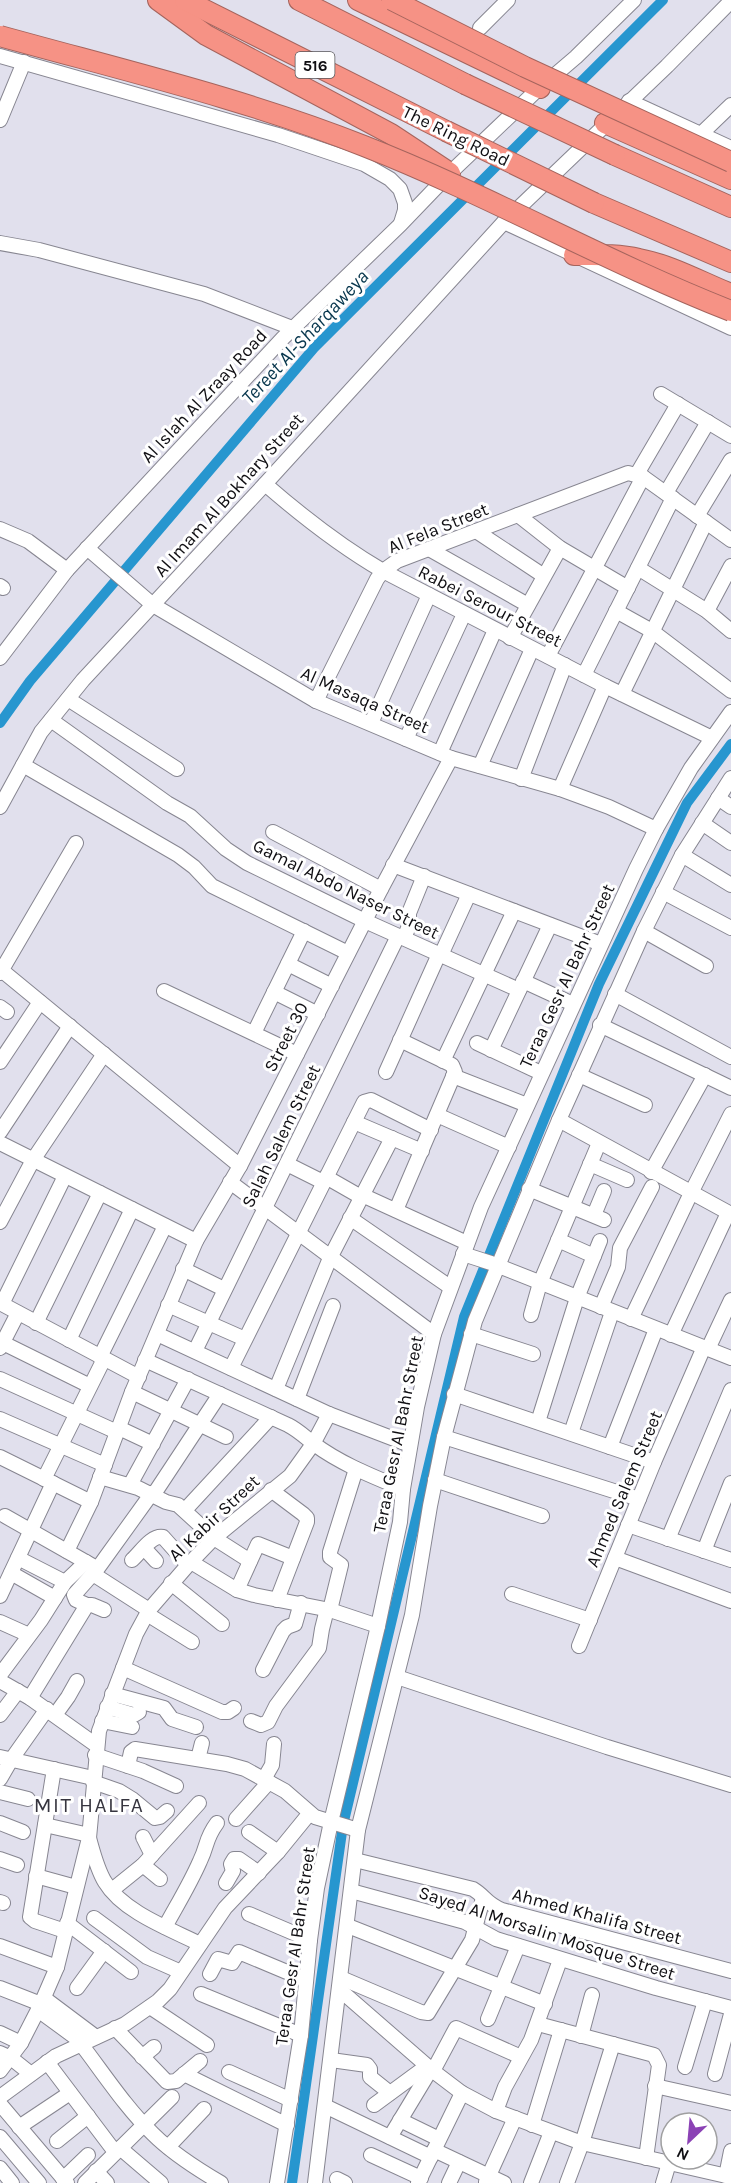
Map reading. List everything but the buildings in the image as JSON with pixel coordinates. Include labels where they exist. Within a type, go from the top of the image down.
[{"type":"highway","points":[[158,0],[206,35],[392,134],[450,173]]},
{"type":"highway","name":"The Ring Road","points":[[185,0],[594,203],[731,262]]},
{"type":"highway","points":[[299,0],[465,84],[731,207]]},
{"type":"highway","points":[[358,0],[540,88]]},
{"type":"highway","points":[[392,0],[535,72],[731,162]]},
{"type":"highway","points":[[0,36],[239,103],[363,145],[731,311]]},
{"type":"highway","points":[[605,123],[731,179]]},
{"type":"highway","points":[[574,255],[613,255],[641,259],[731,294]]},
{"type":"street","points":[[480,28],[508,0]]},
{"type":"street","name":"Al Islah Al Zraay Road","points":[[0,658],[67,570],[292,328],[401,224],[450,173],[634,0]]},
{"type":"street","name":"Al Imam Al Bokhary Street","points":[[0,807],[51,720],[148,601],[265,484],[504,222],[667,66],[731,1]]},
{"type":"street","points":[[0,56],[278,135],[364,164],[390,179],[404,195],[405,210],[401,224]]},
{"type":"street","points":[[0,120],[24,62]]},
{"type":"street","points":[[629,101],[731,148]]},
{"type":"street","points":[[701,134],[731,105]]},
{"type":"street","points":[[504,222],[731,328]]},
{"type":"street","points":[[0,243],[39,250],[204,294],[292,328]]},
{"type":"street","points":[[661,394],[731,436]]},
{"type":"street","points":[[548,657],[678,404]]},
{"type":"street","points":[[584,675],[708,422]]},
{"type":"street","points":[[622,694],[730,462]]},
{"type":"street","name":"Al Fela Street","points":[[316,701],[373,587],[383,571],[397,561],[628,473],[640,476]]},
{"type":"street","points":[[640,476],[702,519],[729,534]]},
{"type":"street","name":"Rabei Serour Street","points":[[265,484],[332,539],[383,571],[510,638],[712,738]]},
{"type":"street","points":[[518,516],[560,548],[628,588]]},
{"type":"street","points":[[0,529],[28,541],[67,570]]},
{"type":"street","points":[[476,531],[544,576]]},
{"type":"street","points":[[510,638],[560,548]]},
{"type":"street","name":"Al Masaqa Street","points":[[87,549],[148,601],[316,701],[446,755],[560,789],[609,807],[656,829]]},
{"type":"street","points":[[429,549],[528,605]]},
{"type":"street","points":[[638,568],[707,611],[731,631]]},
{"type":"street","points":[[707,611],[730,570]]},
{"type":"street","points":[[371,723],[429,595]]},
{"type":"street","points":[[616,611],[652,631],[731,690]]},
{"type":"street","points":[[406,739],[464,614]]},
{"type":"street","name":"Street 30","points":[[67,1551],[91,1502],[132,1392],[196,1241],[240,1166],[393,865],[446,755],[495,630]]},
{"type":"street","points":[[480,766],[532,649]]},
{"type":"street","points":[[521,779],[565,665]]},
{"type":"street","points":[[560,789],[605,686]]},
{"type":"street","points":[[68,699],[177,769]]},
{"type":"street","name":"Teraa Gesr Al Bahr Street","points":[[277,2183],[301,2036],[317,1888],[400,1522],[403,1489],[434,1334],[450,1287],[468,1251],[481,1207],[601,944],[656,829],[691,768],[731,712]]},
{"type":"street","name":"Gamal Abdo Naser Street","points":[[51,720],[166,804],[190,816],[236,856],[365,921],[484,974],[573,1004]]},
{"type":"street","points":[[23,765],[178,855],[194,867],[212,886],[348,952]]},
{"type":"street","points":[[315,2183],[348,1926],[356,1830],[398,1677],[412,1615],[444,1437],[471,1334],[494,1264],[600,1025],[682,855],[731,778]]},
{"type":"street","points":[[718,798],[731,807]]},
{"type":"street","points":[[702,823],[731,843]]},
{"type":"street","points":[[273,832],[381,888]]},
{"type":"street","points":[[76,843],[1,971],[240,1166]]},
{"type":"street","points":[[682,855],[731,885]]},
{"type":"street","points":[[393,865],[601,944]]},
{"type":"street","name":"Salah Salem Street","points":[[195,1351],[401,937],[409,926],[409,913],[424,876]]},
{"type":"street","points":[[663,892],[731,928]]},
{"type":"street","points":[[386,1072],[469,894]]},
{"type":"street","points":[[443,1061],[514,911]]},
{"type":"street","points":[[491,1050],[550,925]]},
{"type":"street","points":[[254,1033],[304,931]]},
{"type":"street","points":[[644,931],[706,966]]},
{"type":"street","points":[[288,964],[332,986]]},
{"type":"street","points":[[164,991],[297,1054]]},
{"type":"street","points":[[274,992],[318,1014]]},
{"type":"street","points":[[615,994],[731,1057]]},
{"type":"street","points":[[0,1062],[40,1002]]},
{"type":"street","points":[[600,1025],[731,1088]]},
{"type":"street","points":[[70,1026],[1,1142],[196,1241]]},
{"type":"street","points":[[396,1210],[454,1074],[453,1067],[400,1040]]},
{"type":"street","points":[[477,1043],[541,1073]]},
{"type":"street","points":[[0,1222],[33,1160],[104,1054]]},
{"type":"street","points":[[454,1074],[527,1105]]},
{"type":"street","points":[[579,1075],[645,1105]]},
{"type":"street","points":[[651,1172],[705,1075]]},
{"type":"street","points":[[231,1368],[364,1102],[371,1100],[431,1130]]},
{"type":"street","points":[[437,1114],[509,1147]]},
{"type":"street","points":[[631,1319],[731,1114]]},
{"type":"street","points":[[559,1120],[729,1214],[670,1335]]},
{"type":"street","points":[[354,1122],[422,1152]]},
{"type":"street","points":[[276,1389],[330,1258],[392,1138]]},
{"type":"street","points":[[531,1315],[540,1283],[599,1143]]},
{"type":"street","points":[[288,1164],[396,1210],[494,1264],[731,1358]]},
{"type":"street","points":[[590,1164],[627,1180]]},
{"type":"street","points":[[65,1176],[1,1304],[139,1377]]},
{"type":"street","points":[[230,1182],[434,1334]]},
{"type":"street","points":[[571,1433],[607,1309],[618,1267],[620,1248],[652,1187]]},
{"type":"street","points":[[529,1189],[599,1217],[604,1191]]},
{"type":"street","points":[[36,1323],[100,1193]]},
{"type":"street","points":[[69,1340],[132,1209]]},
{"type":"street","points":[[350,1218],[450,1287]]},
{"type":"street","points":[[0,1596],[31,1531],[60,1446],[165,1226]]},
{"type":"street","points":[[558,1240],[594,1256]]},
{"type":"street","points":[[538,1422],[577,1298],[600,1241]]},
{"type":"street","points":[[183,1269],[224,1289]]},
{"type":"street","name":"Ahmed Salem Street","points":[[579,1646],[654,1462],[706,1348],[731,1300]]},
{"type":"street","points":[[168,1305],[245,1339]]},
{"type":"street","points":[[297,1399],[333,1306]]},
{"type":"street","points":[[18,1313],[1,1345],[90,1386]]},
{"type":"street","points":[[610,1447],[656,1329]]},
{"type":"street","points":[[157,1334],[329,1414],[411,1445]]},
{"type":"street","points":[[471,1334],[533,1354]]},
{"type":"street","points":[[146,1360],[298,1430],[313,1444],[356,1469],[403,1489]]},
{"type":"street","points":[[0,1379],[76,1414],[153,1444]]},
{"type":"street","points":[[130,1485],[188,1379]]},
{"type":"street","points":[[668,1539],[731,1390]]},
{"type":"street","points":[[132,1392],[226,1437]]},
{"type":"street","points":[[104,1610],[87,1605],[74,1598],[74,1595],[92,1568],[153,1494],[220,1394]]},
{"type":"street","points":[[454,1394],[654,1462]]},
{"type":"street","name":"Al Kabir Street","points":[[89,1836],[96,1750],[102,1721],[136,1634],[148,1612],[171,1583],[214,1538],[295,1470],[313,1444],[329,1414]]},
{"type":"street","points":[[185,1510],[271,1417]]},
{"type":"street","points":[[0,1419],[60,1446],[130,1485],[166,1502],[178,1505],[214,1538],[250,1561]]},
{"type":"street","points":[[444,1437],[639,1499]]},
{"type":"street","points":[[0,1473],[3,1459],[91,1502]]},
{"type":"street","points":[[251,1721],[261,1725],[268,1722],[282,1699],[315,1657],[321,1643],[322,1629],[346,1566],[330,1554],[356,1469]]},
{"type":"street","points":[[435,1480],[542,1516]]},
{"type":"street","points":[[704,1551],[731,1483]]},
{"type":"street","points":[[271,1490],[307,1518],[306,1526],[277,1600]]},
{"type":"street","points":[[5,1516],[67,1551],[192,1642]]},
{"type":"street","points":[[339,1523],[353,1527]]},
{"type":"street","points":[[628,1525],[731,1560]]},
{"type":"street","points":[[286,1535],[300,1541]]},
{"type":"street","points":[[132,1560],[156,1537],[163,1537],[190,1563],[237,1590],[329,1609],[378,1626]]},
{"type":"street","points":[[237,1590],[257,1546],[261,1543],[293,1558]]},
{"type":"street","points":[[144,1548],[156,1561]]},
{"type":"street","points":[[18,1558],[65,1582]]},
{"type":"street","points":[[615,1558],[731,1601]]},
{"type":"street","points":[[0,1675],[65,1582],[92,1568]]},
{"type":"street","points":[[11,1573],[55,1598]]},
{"type":"street","points":[[171,1583],[222,1624]]},
{"type":"street","points":[[512,1594],[590,1620]]},
{"type":"street","points":[[263,1670],[283,1631],[297,1621],[300,1603]]},
{"type":"street","points":[[0,1715],[24,1694],[87,1605]]},
{"type":"street","points":[[0,1622],[30,1635]]},
{"type":"street","points":[[123,1668],[171,1682],[222,1712],[228,1712],[234,1708]]},
{"type":"street","points":[[398,1677],[607,1747],[731,1785]]},
{"type":"street","points":[[0,1681],[51,1712],[96,1750],[176,1786]]},
{"type":"street","points":[[0,1779],[5,1758],[68,1697],[76,1681]]},
{"type":"street","points":[[110,1701],[134,1715],[139,1712]]},
{"type":"street","points":[[110,1701],[164,1708],[172,1719],[196,1727]]},
{"type":"street","points":[[102,1721],[132,1727]]},
{"type":"street","points":[[198,1759],[202,1743]]},
{"type":"street","points":[[236,1819],[267,1781],[272,1765],[274,1744]]},
{"type":"street","points":[[128,1766],[131,1752],[135,1749],[245,1769],[285,1791],[309,1814],[356,1830]]},
{"type":"street","points":[[5,1758],[93,1780],[132,1798],[152,1817],[158,1818],[167,1811]]},
{"type":"street","points":[[54,1769],[30,1917],[35,1922],[66,1927],[131,1972]]},
{"type":"street","points":[[0,1792],[27,1799]]},
{"type":"street","points":[[112,1890],[147,1860],[199,1803]]},
{"type":"street","points":[[0,2097],[47,2062],[115,2028],[150,2007],[170,1989],[225,1908],[278,1852],[309,1814]]},
{"type":"street","points":[[0,1823],[23,1832]]},
{"type":"street","points":[[165,1927],[201,1860],[208,1834],[217,1823]]},
{"type":"street","points":[[45,1825],[89,1836]]},
{"type":"street","points":[[249,1832],[278,1852]]},
{"type":"street","points":[[0,2071],[6,2055],[21,2043],[57,1967],[89,1836]]},
{"type":"street","points":[[89,1836],[98,1867],[105,1883],[112,1890],[136,1911],[200,1944]]},
{"type":"street","points":[[143,1837],[147,1860],[160,1879]]},
{"type":"street","points":[[0,1859],[17,1865]]},
{"type":"street","points":[[226,1883],[233,1871],[231,1864],[234,1859],[239,1859],[259,1873]]},
{"type":"street","name":"Ahmed Khalifa Street","points":[[355,1860],[473,1889],[488,1904],[502,1910],[731,1971]]},
{"type":"street","points":[[36,1876],[76,1887]]},
{"type":"street","name":"Sayed Al Morsalin Mosque Street","points":[[351,1891],[465,1922],[477,1927],[488,1936],[560,1960],[731,2008]]},
{"type":"street","points":[[340,1984],[428,2013],[465,1955],[477,1927],[483,1898]]},
{"type":"street","points":[[249,1914],[310,1940]]},
{"type":"street","points":[[94,1918],[147,1957],[181,1972]]},
{"type":"street","points":[[348,1926],[545,2004]]},
{"type":"street","points":[[0,1946],[57,1967]]},
{"type":"street","points":[[488,2019],[518,1946]]},
{"type":"street","points":[[77,1988],[104,1952]]},
{"type":"street","points":[[210,1974],[218,1959],[232,1963],[239,1952],[306,1980]]},
{"type":"street","points":[[496,2111],[505,2086],[538,2024],[560,1960]]},
{"type":"street","points":[[340,1984],[430,2069],[462,2093],[496,2111],[582,2144],[659,2160]]},
{"type":"street","points":[[0,1988],[41,2004],[87,2041],[143,2124],[168,2147],[220,2183]]},
{"type":"street","points":[[201,1994],[301,2036]]},
{"type":"street","points":[[581,2036],[592,1995]]},
{"type":"street","points":[[686,2067],[705,2001]]},
{"type":"street","points":[[150,2007],[207,2044]]},
{"type":"street","points":[[716,2074],[731,2014]]},
{"type":"street","points":[[538,2024],[648,2052],[657,2059],[659,2065],[646,2158]]},
{"type":"street","points":[[115,2028],[168,2082],[176,2081],[200,2061]]},
{"type":"street","points":[[390,2137],[456,2028],[521,2057]]},
{"type":"street","points":[[532,2125],[561,2030]]},
{"type":"street","points":[[0,2033],[21,2043]]},
{"type":"street","points":[[567,2183],[582,2144],[613,2044]]},
{"type":"street","points":[[142,2057],[154,2047]]},
{"type":"street","points":[[6,2055],[30,2074]]},
{"type":"street","points":[[331,2060],[367,2065],[370,2069],[370,2077],[390,2093]]},
{"type":"street","points":[[47,2062],[88,2116],[118,2150],[161,2183]]},
{"type":"street","points":[[374,2105],[430,2069]]},
{"type":"street","points":[[229,2072],[291,2100]]},
{"type":"street","points":[[184,2074],[287,2125]]},
{"type":"street","points":[[655,2086],[731,2103]]},
{"type":"street","points":[[19,2127],[70,2092]]},
{"type":"street","points":[[371,2155],[419,2180],[462,2093]]},
{"type":"street","points":[[85,2183],[172,2097]]},
{"type":"street","points":[[0,2104],[65,2181],[88,2155]]},
{"type":"street","points":[[325,2106],[390,2137],[435,2148]]},
{"type":"street","points":[[168,2147],[204,2109]]},
{"type":"street","points":[[57,2141],[88,2116]]},
{"type":"street","points":[[487,2179],[515,2118]]},
{"type":"street","points":[[400,2120],[435,2148],[487,2179],[504,2183]]},
{"type":"street","points":[[531,2183],[551,2132]]},
{"type":"street","points":[[0,2137],[39,2183]]},
{"type":"street","points":[[703,2171],[720,2177],[731,2151]]},
{"type":"street","points":[[449,2183],[459,2162]]},
{"type":"street","points":[[0,2168],[12,2183]]},
{"type":"street","points":[[96,2171],[107,2183]]},
{"type":"waterway","name":"Tereet Al-Sharqaweya","points":[[0,723],[30,681],[314,348],[663,0]]},
{"type":"waterway","points":[[292,2183],[343,1825],[464,1317],[599,984],[687,803],[731,744]]},
{"type":"district","name":"MIT HALFA","points":[[89,1805]]}]
